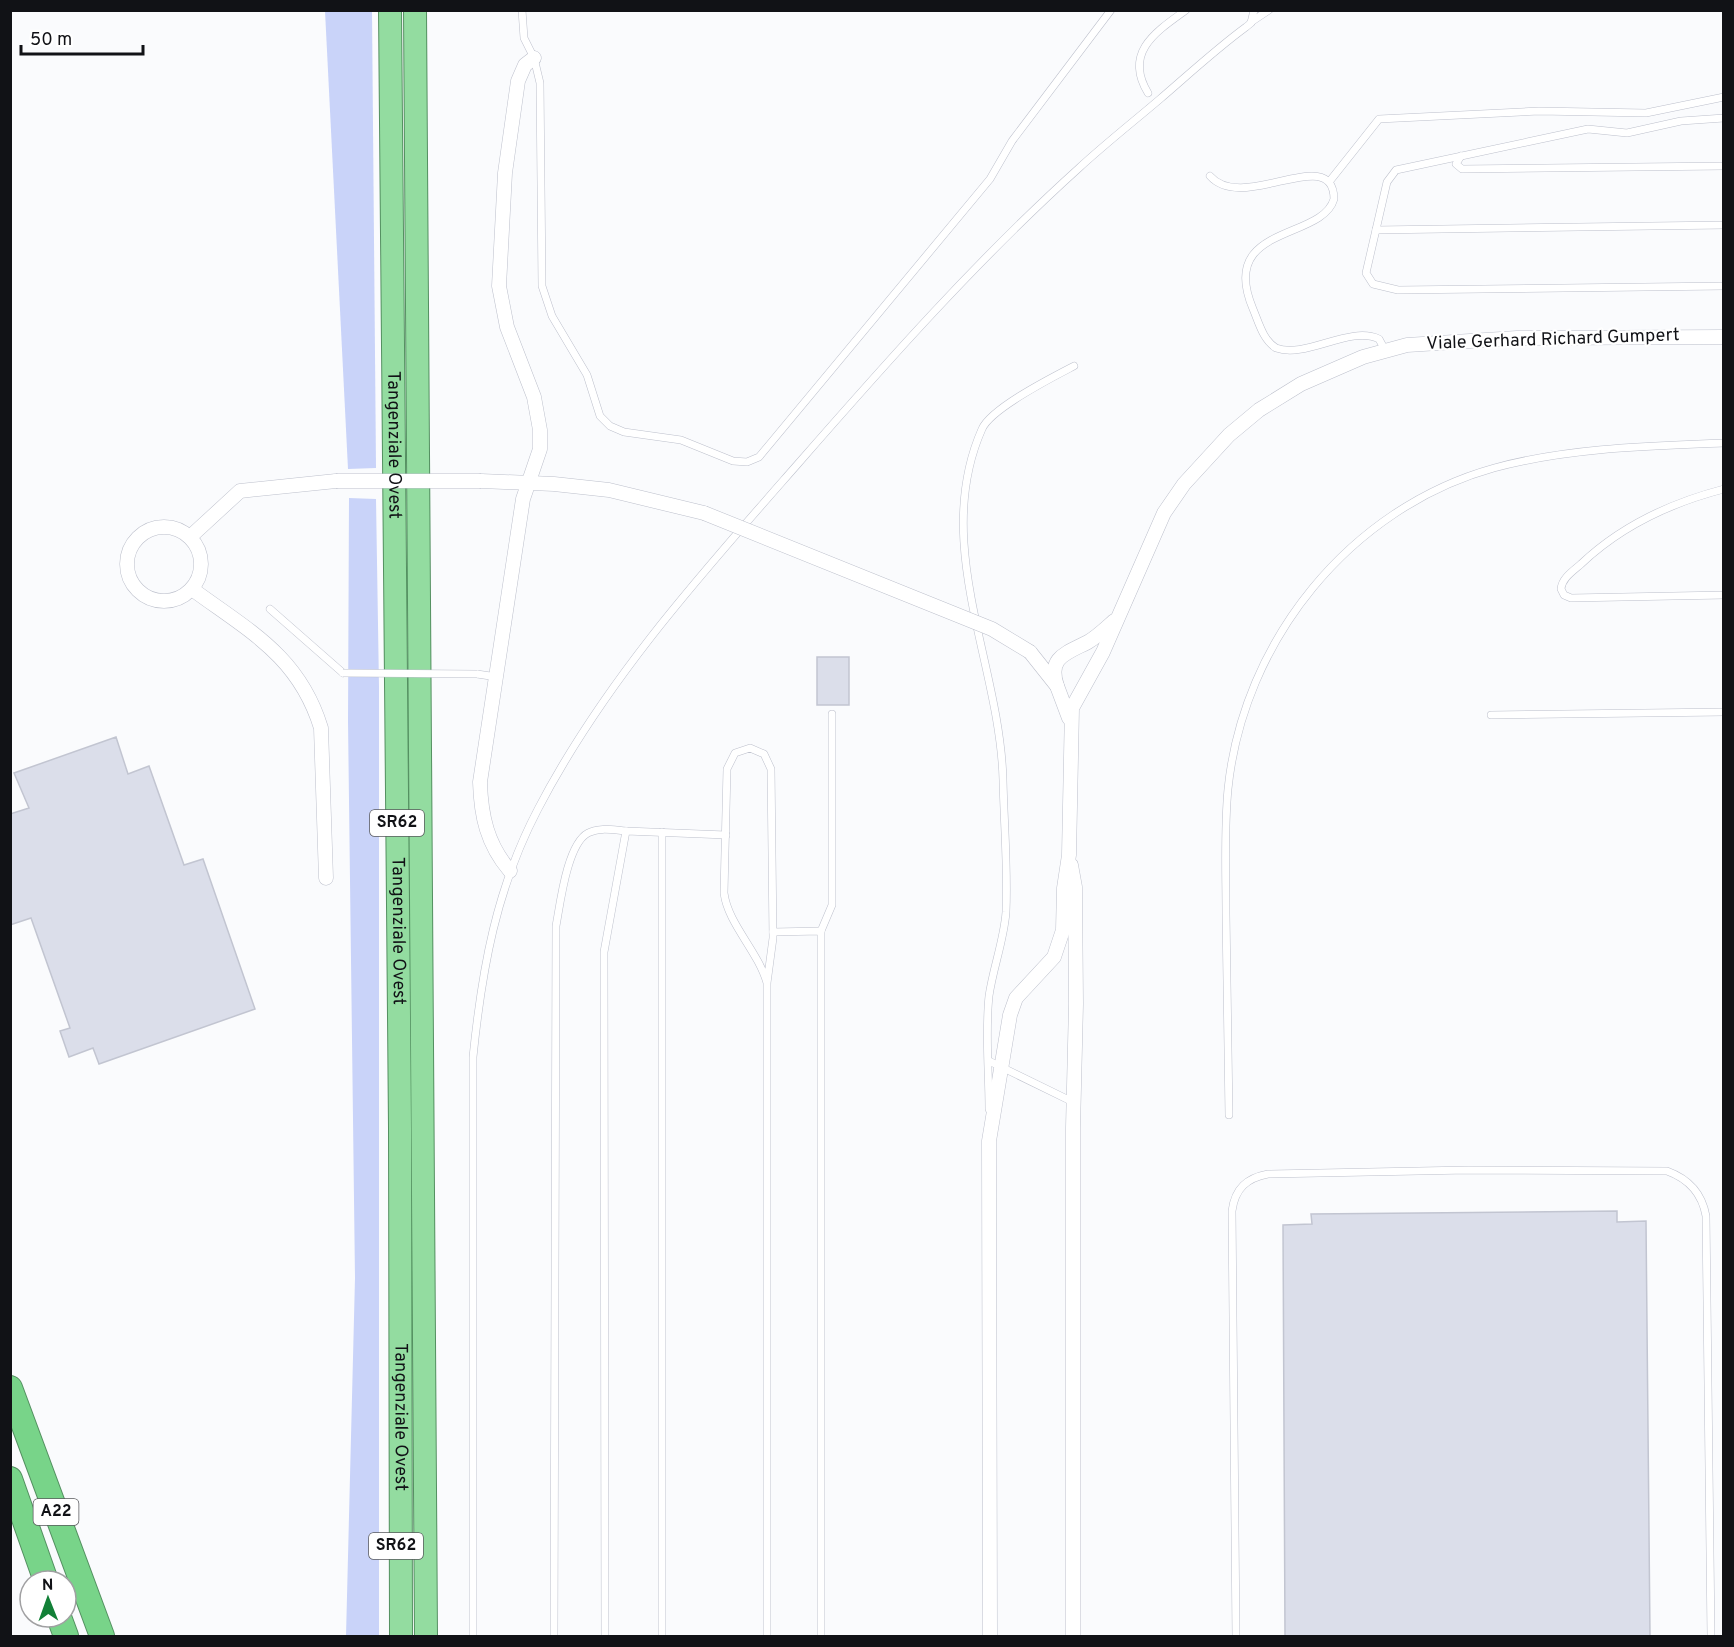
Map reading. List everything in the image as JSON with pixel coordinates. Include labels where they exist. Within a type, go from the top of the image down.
[{"type":"highway","name":"Tangenziale Ovest","points":[[390,10],[402,1636]]},
{"type":"highway","name":"Tangenziale Ovest","points":[[415,10],[426,1636]]},
{"type":"highway","name":"A22","points":[[10,1388],[102,1636]]},
{"type":"highway","name":"SR62","points":[[391,1636],[402,1456]]},
{"type":"highway","name":"A22","points":[[10,1479],[42,1569]]},
{"type":"street","points":[[510,871],[493,849],[481,802],[480,782],[523,499],[540,449],[540,430],[534,397],[503,314],[499,261],[505,173],[518,81],[525,65],[534,58]]},
{"type":"street","name":"Viale Gerhard Richard Gumpert","points":[[1070,726],[1074,702],[1103,652],[1164,513],[1208,456],[1259,410],[1301,384],[1343,364],[1385,350],[1431,342],[1724,337]]},
{"type":"street","points":[[190,537],[240,491],[336,481],[481,481],[609,490],[704,513],[992,629],[1030,652],[1057,686]]},
{"type":"street","points":[[168,527],[178,529],[190,537],[199,550],[202,561],[201,571],[192,589],[175,600],[155,600],[145,596],[131,582],[126,562],[133,543],[148,530],[168,527]]},
{"type":"street","points":[[192,589],[273,649],[298,675],[315,709],[321,728],[326,878]]},
{"type":"street","points":[[990,1636],[989,1141],[995,1064],[1016,998],[1045,968],[1059,944],[1063,930],[1064,888],[1069,855],[1070,726],[1054,672],[1061,656],[1099,635],[1116,619]]},
{"type":"street","points":[[1069,855],[1075,887],[1073,1636]]},
{"type":"lane","points":[[522,10],[524,38],[534,58],[540,83],[542,286],[552,316],[587,375],[600,416],[616,429],[681,440],[741,463],[759,457],[931,252],[990,179],[1012,141],[1111,10]]},
{"type":"lane","points":[[1149,93],[1143,85],[1140,66],[1144,45],[1186,10]]},
{"type":"lane","points":[[1251,23],[1254,10]]},
{"type":"lane","points":[[473,1636],[473,1057],[483,967],[510,871],[537,810],[577,740],[630,665],[727,544],[941,303],[1078,168],[1269,10]]},
{"type":"lane","points":[[1329,182],[1379,119],[1539,111],[1646,113],[1724,97]]},
{"type":"lane","points":[[1724,118],[1681,121],[1627,133],[1588,129],[1392,173],[1376,230],[1367,277],[1373,284],[1391,289],[1724,286]]},
{"type":"lane","points":[[1462,156],[1456,164],[1462,169],[1724,166]]},
{"type":"lane","points":[[1210,176],[1220,185],[1236,189],[1308,175],[1323,178],[1329,182],[1334,199],[1328,210],[1272,240],[1255,254],[1247,269],[1247,294],[1263,333],[1272,345],[1280,350],[1365,336],[1379,339],[1385,350]]},
{"type":"lane","points":[[1376,230],[1724,225]]},
{"type":"lane","points":[[1073,1102],[995,1064],[989,996],[1006,911],[1003,777],[997,728],[968,586],[964,507],[968,475],[984,423],[1000,409],[1074,366]]},
{"type":"lane","points":[[1229,1115],[1226,858],[1228,789],[1232,759],[1257,678],[1289,617],[1316,582],[1365,534],[1417,501],[1462,478],[1507,464],[1540,458],[1644,447],[1724,443]]},
{"type":"lane","points":[[1724,489],[1665,508],[1633,524],[1593,552],[1563,581],[1561,589],[1564,595],[1571,598],[1724,595]]},
{"type":"lane","points":[[270,609],[343,673],[477,674],[497,677]]},
{"type":"lane","points":[[1491,715],[1724,712]]},
{"type":"lane","points":[[821,1636],[821,931],[832,904],[832,714]]},
{"type":"lane","points":[[767,983],[760,961],[725,901],[730,761],[741,749],[758,750],[768,760],[771,769],[772,932],[767,983],[767,1636]]},
{"type":"lane","points":[[554,1636],[556,926],[567,870],[583,836],[596,830],[726,835]]},
{"type":"lane","points":[[605,1636],[604,952],[626,831]]},
{"type":"lane","points":[[662,832],[663,1636]]},
{"type":"lane","points":[[772,932],[821,931]]},
{"type":"lane","points":[[1236,1636],[1232,1211],[1236,1195],[1246,1181],[1268,1174],[1480,1170],[1667,1171],[1686,1180],[1699,1195],[1706,1216],[1711,1636]]},
{"type":"shaded area","points":[[325,11],[372,11],[376,468],[348,469]]},
{"type":"shaded area","points":[[349,498],[376,499],[379,687],[379,1636],[346,1636],[355,1278],[348,721]]},
{"type":"building","points":[[817,657],[849,657],[849,705],[817,705]]},
{"type":"building","points":[[116,737],[128,774],[149,766],[184,865],[203,859],[255,1009],[99,1064],[93,1048],[69,1057],[60,1031],[70,1028],[31,918],[10,925],[10,814],[29,808],[14,773]]},
{"type":"building","points":[[1617,1211],[1617,1222],[1646,1221],[1650,1636],[1285,1636],[1283,1225],[1312,1224],[1311,1214]]}]
